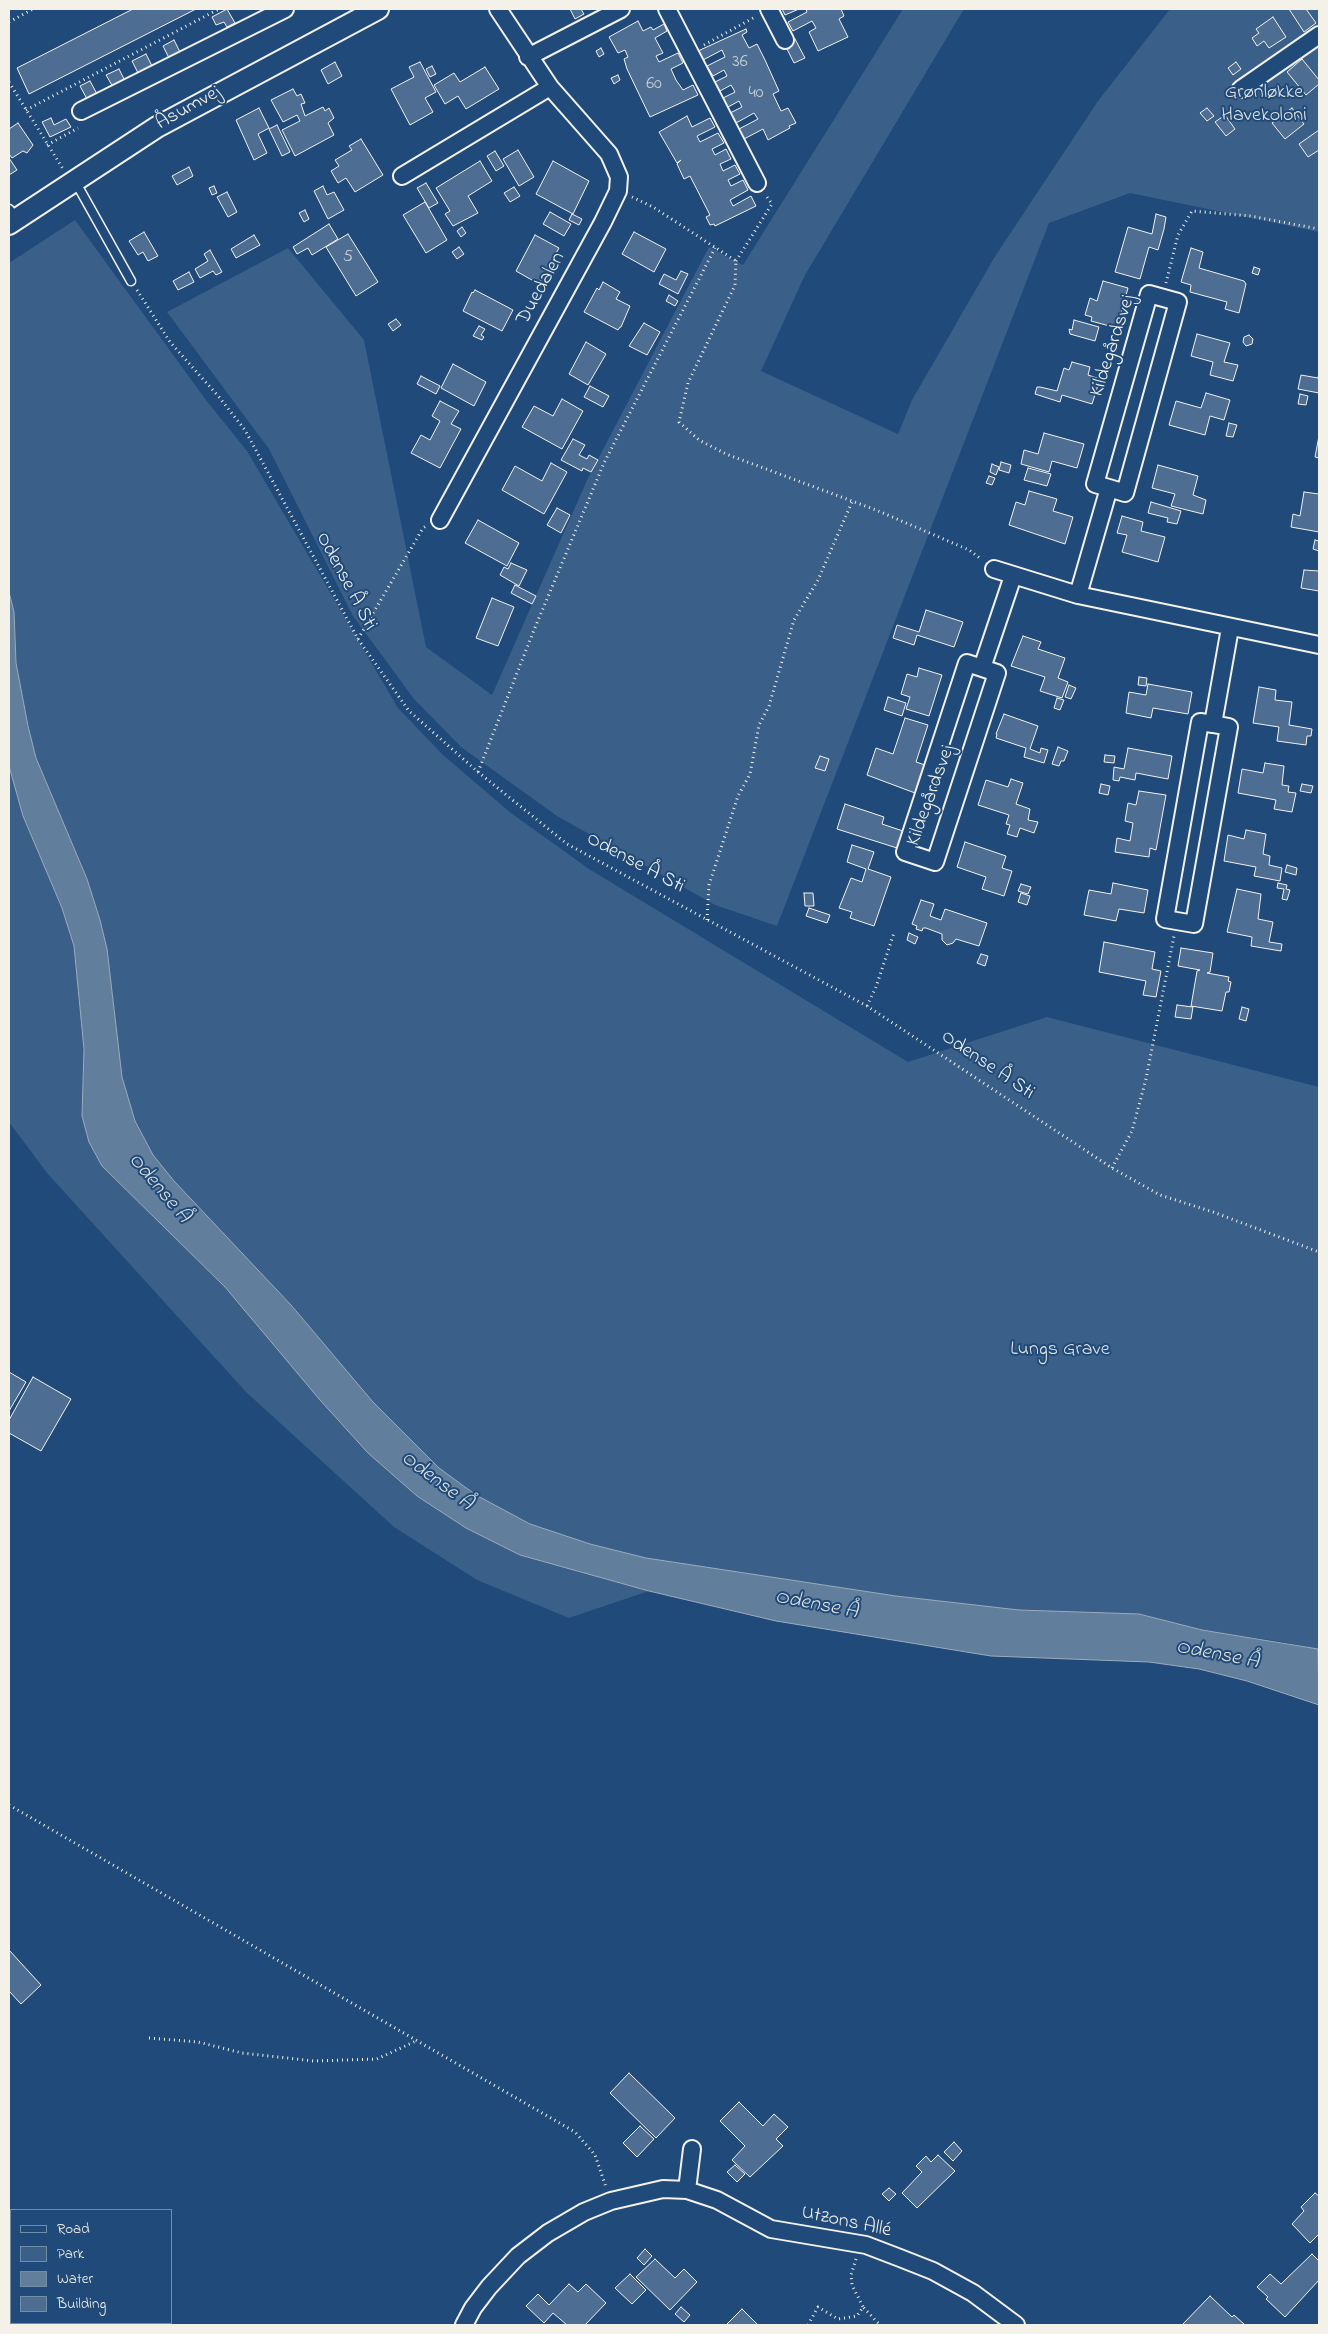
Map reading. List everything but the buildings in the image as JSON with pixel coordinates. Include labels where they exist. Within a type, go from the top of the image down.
[{"type":"street","points":[[82,111],[256,15],[285,9]]},
{"type":"street","name":"Åsumvej","points":[[12,217],[157,127],[378,9]]},
{"type":"street","points":[[498,9],[528,57],[550,87],[609,154],[619,177],[618,191]]},
{"type":"street","points":[[528,57],[621,9]]},
{"type":"street","points":[[667,9],[757,183]]},
{"type":"street","points":[[769,9],[785,40]]},
{"type":"street","points":[[1241,89],[1319,35]]},
{"type":"street","points":[[402,176],[550,87]]},
{"type":"street","name":"Duedalen","points":[[440,520],[603,222],[618,191]]},
{"type":"street","name":"Kildegårdsvej","points":[[1149,294],[1178,302],[1124,493],[1109,488],[1095,484],[1149,294]]},
{"type":"street","points":[[1078,595],[1109,488]]},
{"type":"street","points":[[994,569],[1078,595],[1230,628],[1319,644]]},
{"type":"street","points":[[982,668],[1013,576]]},
{"type":"street","points":[[1213,724],[1230,628]]},
{"type":"street","name":"Kildegårdsvej","points":[[967,663],[982,668],[997,673],[935,862],[905,852],[967,663]]},
{"type":"street","points":[[1200,722],[1213,724],[1229,727],[1194,924],[1165,919],[1200,722]]},
{"type":"street","points":[[687,2190],[692,2149]]},
{"type":"street","name":"Utzons Allé","points":[[464,2325],[472,2308],[489,2286],[518,2256],[566,2222],[612,2201],[656,2190],[687,2190],[717,2200],[771,2229],[860,2244],[900,2258],[953,2281],[973,2292],[1016,2325]]},
{"type":"lane","points":[[74,180],[131,280]]},
{"type":"path","points":[[9,22],[33,9]]},
{"type":"path","points":[[26,110],[219,9]]},
{"type":"path","points":[[690,52],[769,9]]},
{"type":"path","points":[[9,82],[62,168],[74,180]]},
{"type":"path","points":[[47,145],[83,125],[82,111]]},
{"type":"path","points":[[757,183],[772,204],[736,261],[735,285],[688,383],[679,422],[699,440],[726,454],[852,502],[969,550],[994,569]]},
{"type":"path","points":[[618,191],[653,207],[736,261]]},
{"type":"path","points":[[1162,298],[1178,235],[1192,211],[1250,216],[1319,228]]},
{"type":"path","points":[[478,772],[534,630],[604,463],[715,248]]},
{"type":"path","name":"Odense Å Sti","points":[[131,280],[170,342],[219,397],[245,430],[358,639],[410,711],[478,772],[567,844],[867,1006],[1112,1168],[1160,1195],[1213,1212],[1319,1252]]},
{"type":"path","points":[[707,920],[709,885],[738,796],[750,774],[759,725],[769,706],[794,620],[818,580],[852,502]]},
{"type":"path","points":[[358,639],[423,528],[440,520]]},
{"type":"path","points":[[1112,1168],[1132,1131],[1146,1078],[1177,921]]},
{"type":"path","points":[[867,1006],[876,987],[894,933]]},
{"type":"path","points":[[9,1805],[576,2132],[595,2155],[612,2201]]},
{"type":"path","points":[[149,2038],[198,2042],[250,2054],[314,2060],[378,2059],[417,2041]]},
{"type":"path","points":[[860,2244],[851,2275],[852,2285],[863,2307],[880,2325]]},
{"type":"path","points":[[808,2325],[818,2307],[838,2319],[857,2316],[863,2307]]},
{"type":"green space","name":"Grønløkke Havekoloni","points":[[903,9],[964,9],[805,275],[761,371],[898,434],[912,400],[994,258],[1098,101],[1170,9],[1319,9],[1319,232],[1130,193],[1049,223],[777,926],[715,905],[557,816],[461,747],[414,699],[353,616],[269,449],[167,312],[288,248],[364,340],[426,647],[492,695],[588,478],[709,247],[743,265]]},
{"type":"green space","name":"Lungs Grave","points":[[75,220],[206,400],[247,451],[398,708],[443,755],[511,813],[589,869],[908,1062],[1047,1017],[1319,1087],[1319,1650],[1283,1642],[1202,1630],[1139,1614],[1019,1610],[896,1596],[646,1558],[590,1544],[530,1524],[476,1495],[439,1468],[373,1402],[291,1305],[174,1181],[153,1155],[135,1121],[122,1077],[107,949],[100,920],[87,879],[36,758],[16,663],[14,612],[9,592],[9,263]]},
{"type":"green space","points":[[9,766],[23,816],[62,908],[74,946],[84,1049],[82,1116],[102,1166],[225,1287],[368,1453],[417,1496],[466,1528],[520,1555],[649,1591],[569,1618],[477,1580],[394,1527],[246,1392],[47,1173],[9,1122]]},
{"type":"water","name":"Odense Å","points":[[9,592],[14,612],[16,663],[36,758],[87,879],[107,949],[122,1077],[135,1121],[153,1155],[174,1181],[291,1305],[373,1402],[439,1468],[476,1495],[530,1524],[590,1544],[646,1558],[896,1596],[1019,1610],[1139,1614],[1202,1630],[1318,1649],[1319,1705],[1247,1681],[1199,1669],[1149,1662],[991,1656],[776,1621],[649,1591],[520,1555],[466,1528],[417,1496],[368,1453],[320,1400],[225,1287],[102,1166],[89,1142],[82,1116],[84,1049],[74,946],[62,908],[23,816],[9,766]]}]
